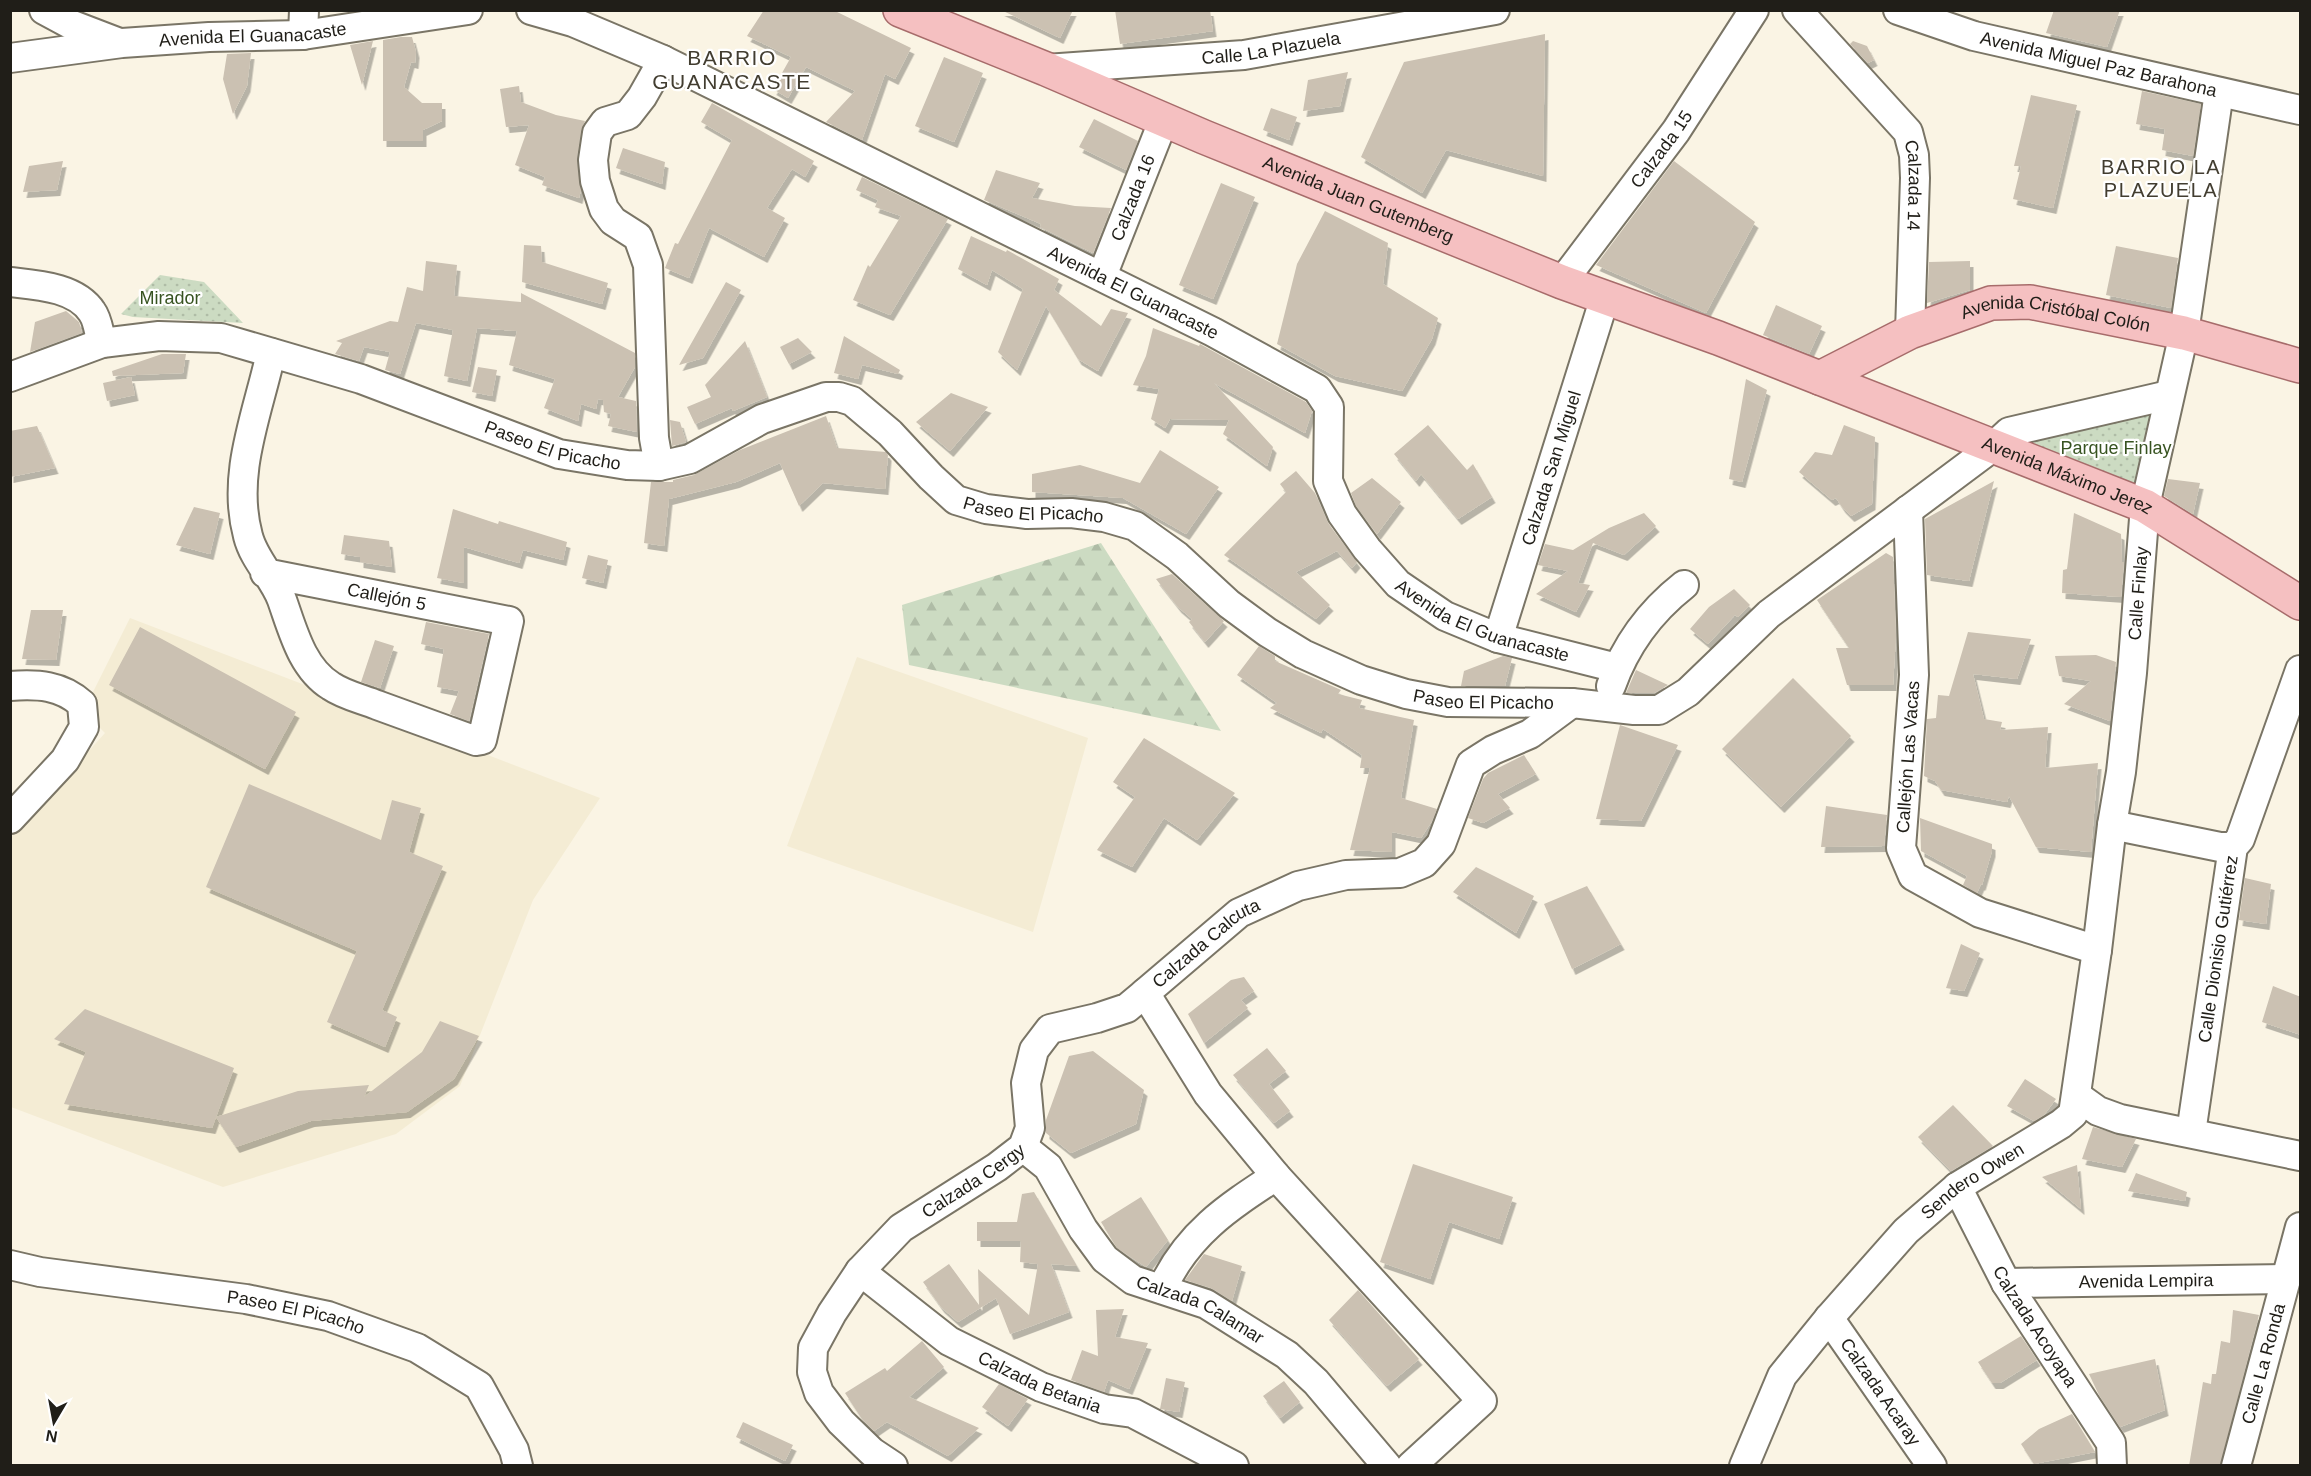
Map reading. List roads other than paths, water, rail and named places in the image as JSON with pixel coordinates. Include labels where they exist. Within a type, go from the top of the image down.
[{"type":"main road","name":"Avenida Juan Gutemberg","points":[[900,10],[1562,282],[1820,378]]},
{"type":"main road","name":"Avenida Cristóbal Colón","points":[[1820,378],[1910,332],[1991,303],[2030,302],[2184,333],[2301,366]]},
{"type":"main road","name":"Avenida Máximo Jerez","points":[[1820,378],[2145,506],[2301,603]]},
{"type":"street","name":"Avenida El Guanacaste","points":[[44,10],[70,24],[122,43],[209,37],[303,23],[468,10]]},
{"type":"street","name":"Avenida El Guanacaste","points":[[531,10],[573,22],[663,60],[1214,332],[1317,389],[1329,407],[1328,482],[1342,514],[1367,549],[1398,584],[1445,616],[1498,638],[1617,668]]},
{"type":"street","name":"Calle La Plazuela","points":[[1046,69],[1244,55],[1495,10]]},
{"type":"street","name":"Calzada 15","points":[[1562,282],[1676,131],[1754,10]]},
{"type":"street","name":"Calzada 14","points":[[1797,10],[1908,132],[1916,178],[1910,332]]},
{"type":"street","name":"Avenida Miguel Paz Barahona","points":[[1898,10],[1974,36],[2301,111]]},
{"type":"street","points":[[10,58],[122,43]]},
{"type":"street","points":[[659,466],[654,428],[648,265],[638,237],[613,220],[604,209],[595,182],[593,160],[597,133],[605,122],[627,114],[642,98],[663,60]]},
{"type":"street","name":"Calle Finlay","points":[[2077,1096],[2121,772],[2132,673],[2145,506],[2184,333],[2219,92]]},
{"type":"street","name":"Calzada 16","points":[[1102,276],[1164,119]]},
{"type":"street","points":[[10,282],[50,287],[76,297],[92,312],[102,344]]},
{"type":"street","name":"Calzada San Miguel","points":[[1498,638],[1605,297]]},
{"type":"street","name":"Paseo El Picacho","points":[[10,377],[102,344],[159,336],[221,338],[361,379],[559,454],[627,465],[659,466],[690,459],[762,419],[826,397],[839,397],[852,401],[890,434],[956,500],[986,509],[1027,514],[1071,513],[1104,517],[1135,526],[1177,556],[1230,604],[1267,632],[1303,654],[1342,673],[1406,694],[1448,702],[1572,703],[1635,710],[1659,710],[1688,692],[1769,614],[1994,446],[2009,432],[2169,394]]},
{"type":"street","points":[[265,573],[248,537],[244,504],[244,467],[251,429],[271,353]]},
{"type":"street","name":"Callejón Las Vacas","points":[[1908,510],[1914,675],[1901,848],[1913,876],[1980,913],[2097,950]]},
{"type":"street","name":"Callejón 5","points":[[265,573],[509,621],[482,739],[476,741],[354,696],[322,680],[313,672],[297,639],[279,591],[265,573]]},
{"type":"street","points":[[1604,705],[1617,668],[1637,635],[1660,604],[1684,585]]},
{"type":"street","name":"Calle Dionisio Gutiérrez","points":[[2191,1133],[2233,847],[2240,839],[2301,670]]},
{"type":"street","points":[[10,686],[47,685],[70,693],[82,704],[84,727],[65,760],[10,819]]},
{"type":"street","name":"Calzada Calcuta","points":[[1412,1466],[1482,1401],[1276,1176],[1208,1094],[1144,993],[1239,913],[1298,886],[1346,875],[1400,873],[1424,863],[1441,844],[1471,764],[1493,750],[1530,734],[1572,703]]},
{"type":"street","points":[[2112,825],[2220,847],[2233,847]]},
{"type":"street","name":"Calzada Cergy","points":[[893,1466],[873,1452],[841,1422],[819,1393],[812,1371],[813,1347],[860,1271],[901,1228],[997,1167],[1023,1147],[1030,1128],[1026,1083],[1031,1061],[1034,1050],[1050,1029],[1127,1008],[1144,993]]},
{"type":"street","points":[[2077,1096],[2098,1111],[2120,1119],[2301,1156]]},
{"type":"street","name":"Sendero Owen","points":[[1744,1466],[1782,1376],[1829,1318],[1906,1231],[1957,1187],[2061,1124],[2073,1114],[2077,1096]]},
{"type":"street","name":"Calzada Calamar","points":[[1023,1147],[1048,1167],[1083,1229],[1105,1259],[1133,1280],[1206,1304],[1287,1355],[1316,1382],[1387,1466]]},
{"type":"street","points":[[1162,1289],[1180,1255],[1209,1222],[1276,1176]]},
{"type":"street","name":"Calzada Acoyapa","points":[[1957,1187],[2006,1283],[2111,1443],[2112,1466]]},
{"type":"street","name":"Calle La Ronda","points":[[2236,1466],[2289,1309],[2286,1279],[2301,1227]]},
{"type":"street","name":"Paseo El Picacho","points":[[10,1265],[40,1272],[246,1299],[328,1316],[417,1348],[479,1386],[514,1450],[518,1466]]},
{"type":"street","name":"Calzada Betania","points":[[860,1271],[949,1341],[1041,1387],[1104,1409],[1132,1413],[1234,1466]]},
{"type":"street","name":"Avenida Lempira","points":[[2006,1283],[2286,1279]]},
{"type":"street","name":"Calzada Acaray","points":[[1829,1318],[1932,1466]]},
{"type":"district","name":"BARRIO GUANACASTE","points":[[732,70]]},
{"type":"district","name":"BARRIO LA PLAZUELA","points":[[2161,178]]},
{"type":"park label","name":"Mirador","points":[[170,298]]},
{"type":"park label","name":"Parque Finlay","points":[[2116,448]]}]
